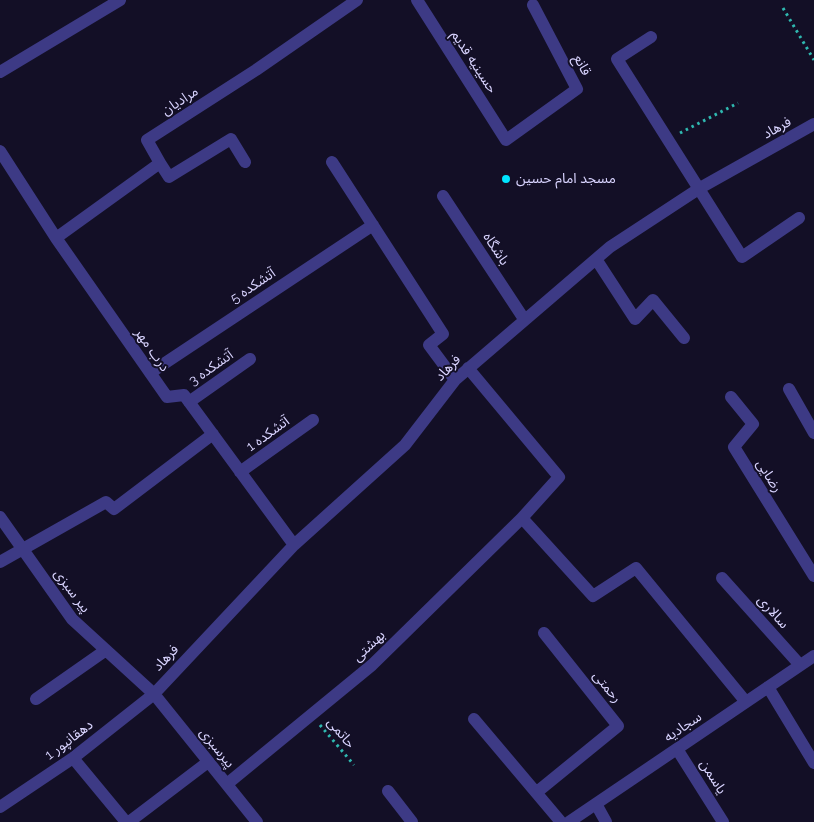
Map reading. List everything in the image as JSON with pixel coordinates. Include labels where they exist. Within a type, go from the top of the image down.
[{"type":"street","name":"مرادیان","points":[[160,163],[147,140],[256,70],[357,0]]},
{"type":"street","points":[[0,72],[116,1]]},
{"type":"street","name":"حسینیه قدیم","points":[[420,1],[506,140]]},
{"type":"street","name":"قانع","points":[[506,140],[577,89],[533,5]]},
{"type":"street","points":[[652,37],[617,58],[742,257],[799,218]]},
{"type":"street","name":"فرهاد","points":[[154,694],[294,545],[406,445],[455,380],[468,368],[610,247],[700,188],[814,124]]},
{"type":"street","points":[[56,238],[160,163],[169,177],[231,139],[245,162]]},
{"type":"street","name":"درب مهر","points":[[0,151],[56,238],[167,397],[184,395],[189,402]]},
{"type":"street","points":[[332,162],[443,334],[429,345],[455,380]]},
{"type":"street","name":"باشگاه","points":[[443,196],[524,320]]},
{"type":"street","name":"آتشکده 5","points":[[150,373],[373,225]]},
{"type":"street","points":[[596,259],[635,319],[653,300],[684,338]]},
{"type":"street","name":"آتشکده 3","points":[[189,402],[250,359]]},
{"type":"street","name":"بهشتی","points":[[227,784],[372,665],[522,518],[559,477],[468,368]]},
{"type":"street","points":[[789,389],[814,433]]},
{"type":"street","name":"رضایی","points":[[730,397],[753,424],[734,447],[814,576]]},
{"type":"street","points":[[189,402],[294,545]]},
{"type":"street","name":"آتشکده 1","points":[[240,472],[313,420]]},
{"type":"street","points":[[0,562],[106,502],[114,510],[212,434]]},
{"type":"street","name":"پیر سبزی","points":[[0,517],[72,619],[154,694]]},
{"type":"street","points":[[522,518],[593,596],[636,568],[746,702]]},
{"type":"street","name":"سالاری","points":[[722,578],[800,665]]},
{"type":"street","name":"رحمتی","points":[[537,792],[618,726],[544,633]]},
{"type":"street","points":[[36,699],[106,650]]},
{"type":"street","name":"سجادیه","points":[[569,822],[814,656]]},
{"type":"street","points":[[768,687],[814,763]]},
{"type":"street","name":"دهقانپور 1","points":[[0,807],[73,758],[154,694]]},
{"type":"street","name":"پیرسبزی","points":[[154,694],[257,822]]},
{"type":"street","points":[[474,719],[561,822]]},
{"type":"street","name":"یاسمن","points":[[677,749],[723,822]]},
{"type":"street","points":[[73,758],[127,822],[208,762]]},
{"type":"street","points":[[388,791],[412,822]]},
{"type":"street","points":[[596,804],[606,822]]},
{"type":"path","points":[[783,8],[814,60]]},
{"type":"path","points":[[668,140],[738,102]]},
{"type":"path","name":"حاتمی","points":[[311,715],[354,766]]},
{"type":"place","name":"مسجد امام حسین","points":[[506,179]]}]
